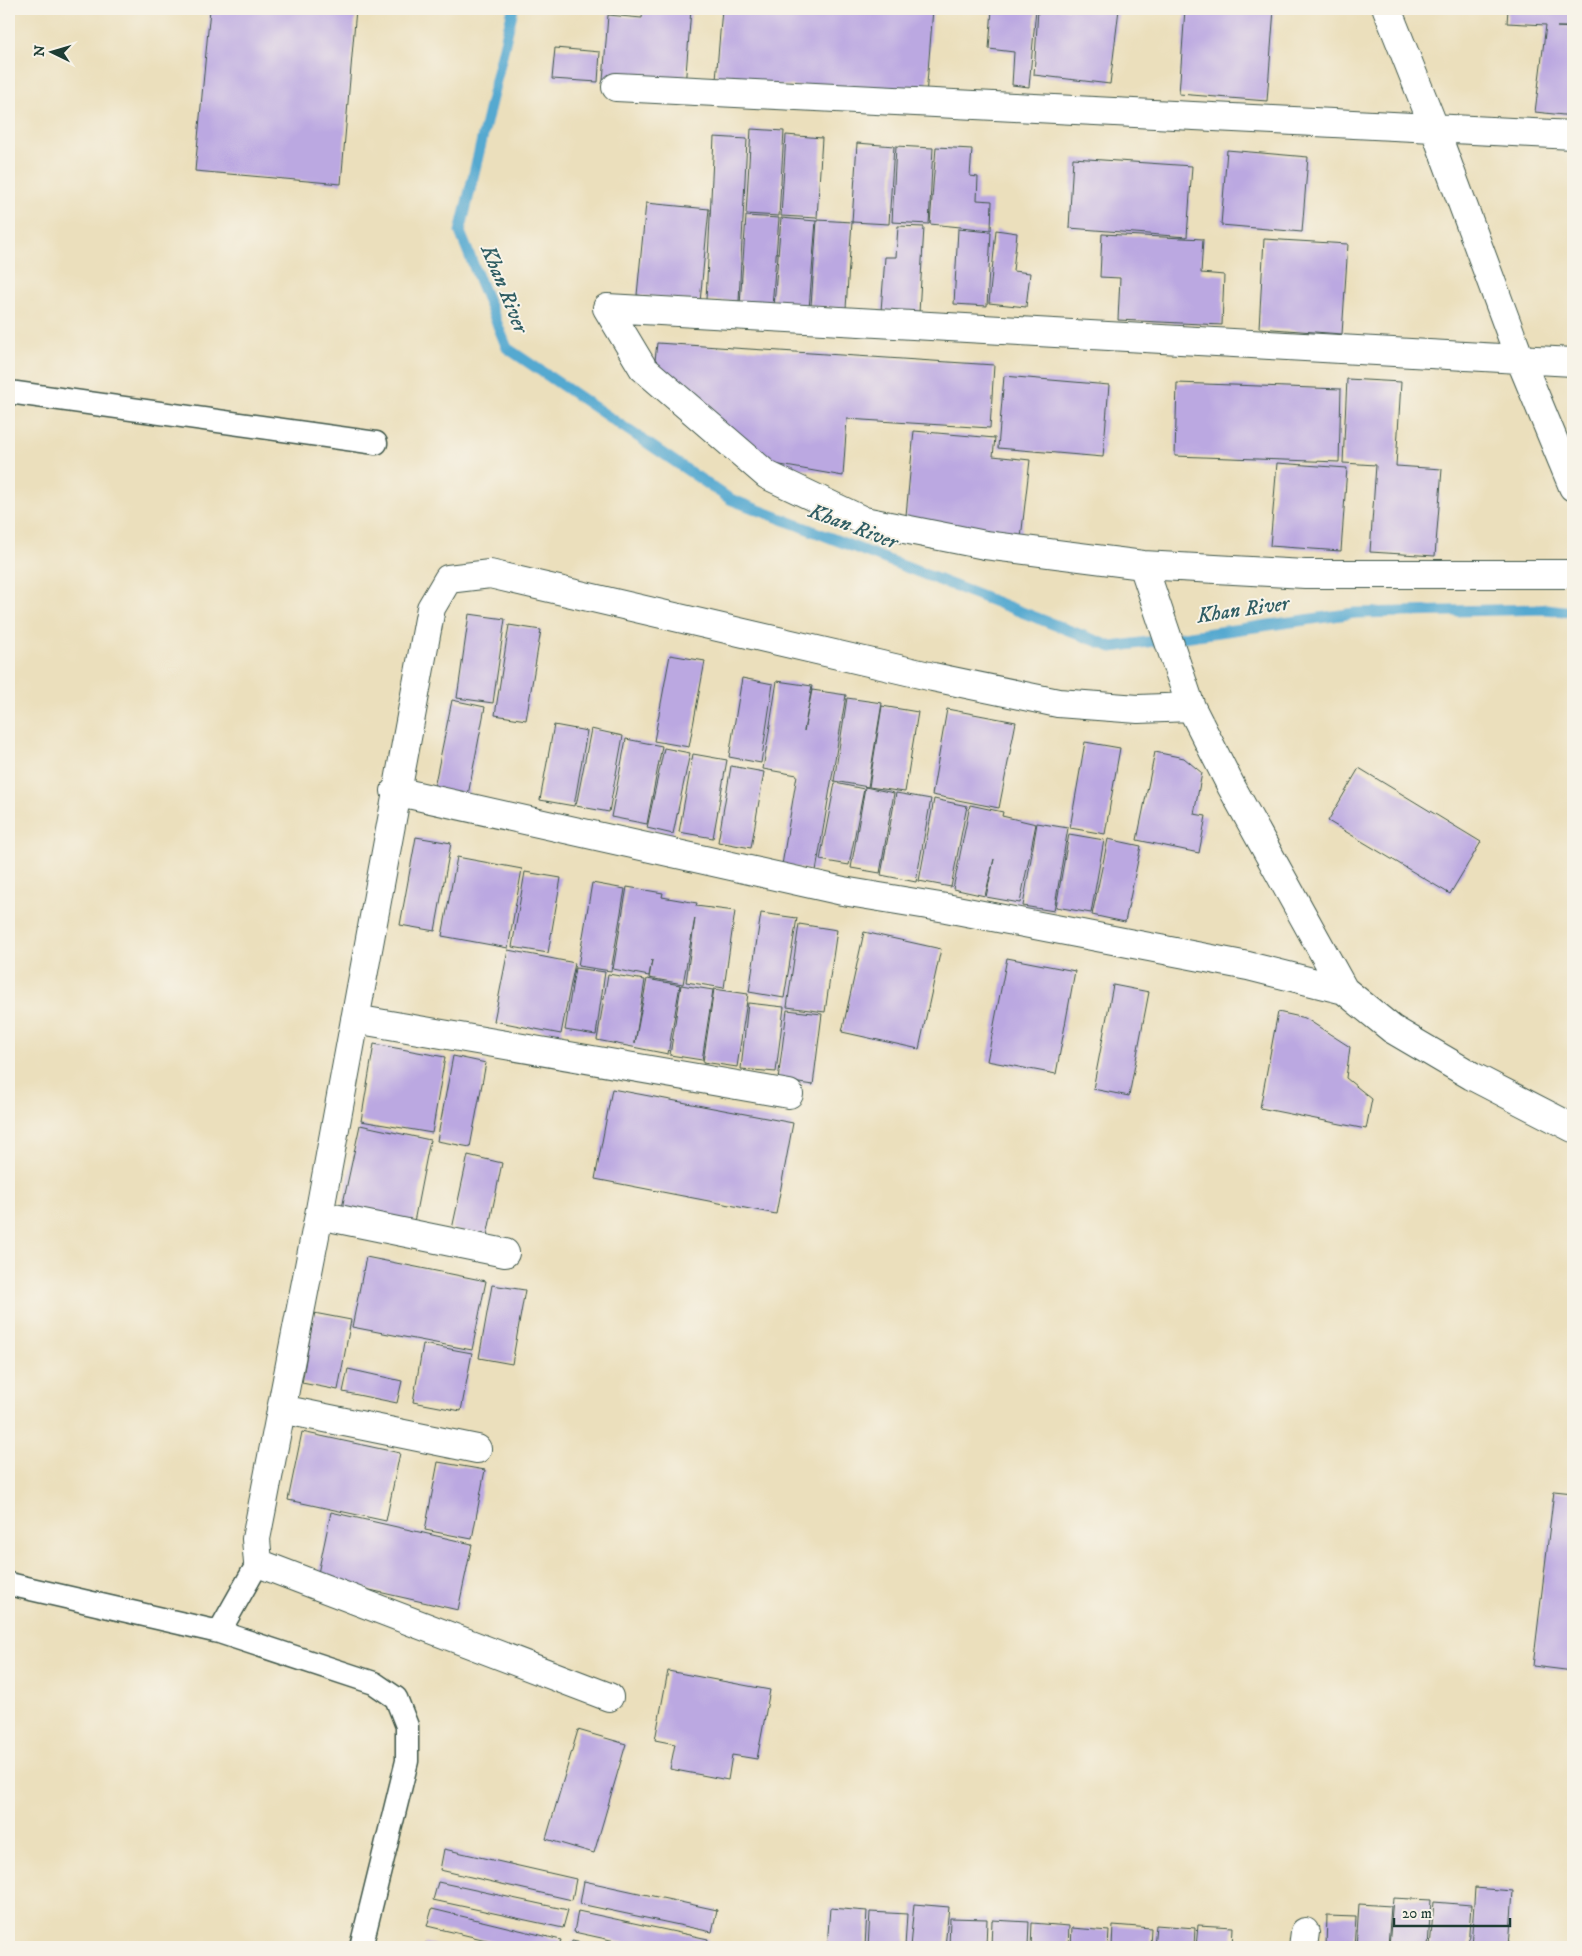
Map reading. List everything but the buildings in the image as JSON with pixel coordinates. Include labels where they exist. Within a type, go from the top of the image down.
[{"type":"street","points":[[1387,9],[1434,127],[1520,359],[1573,487]]},
{"type":"street","points":[[616,86],[1573,135]]},
{"type":"street","points":[[1573,362],[607,308],[643,368],[767,475],[864,521],[985,545],[1143,565],[1305,574],[1573,574]]},
{"type":"street","points":[[1143,565],[1191,707],[1231,786],[1344,990],[1392,1029],[1472,1076],[1573,1128]]},
{"type":"street","points":[[609,1697],[258,1563],[256,1538],[319,1215],[395,791],[431,608],[448,579],[490,574],[1058,703],[1138,709],[1191,707]]},
{"type":"street","points":[[395,791],[843,891],[946,908],[1229,962],[1344,990]]},
{"type":"street","points":[[355,1019],[789,1094]]},
{"type":"street","points":[[319,1215],[505,1253]]},
{"type":"street","points":[[282,1409],[477,1449]]},
{"type":"lane","points":[[9,392],[376,444]]},
{"type":"lane","points":[[220,1632],[258,1563]]},
{"type":"lane","points":[[9,1584],[220,1632],[374,1683],[396,1698],[408,1726],[407,1761],[361,1947]]},
{"type":"waterway","name":"Khan River","points":[[513,9],[460,232],[507,348],[730,499],[1112,647],[1355,613],[1546,609],[1573,612]]}]
